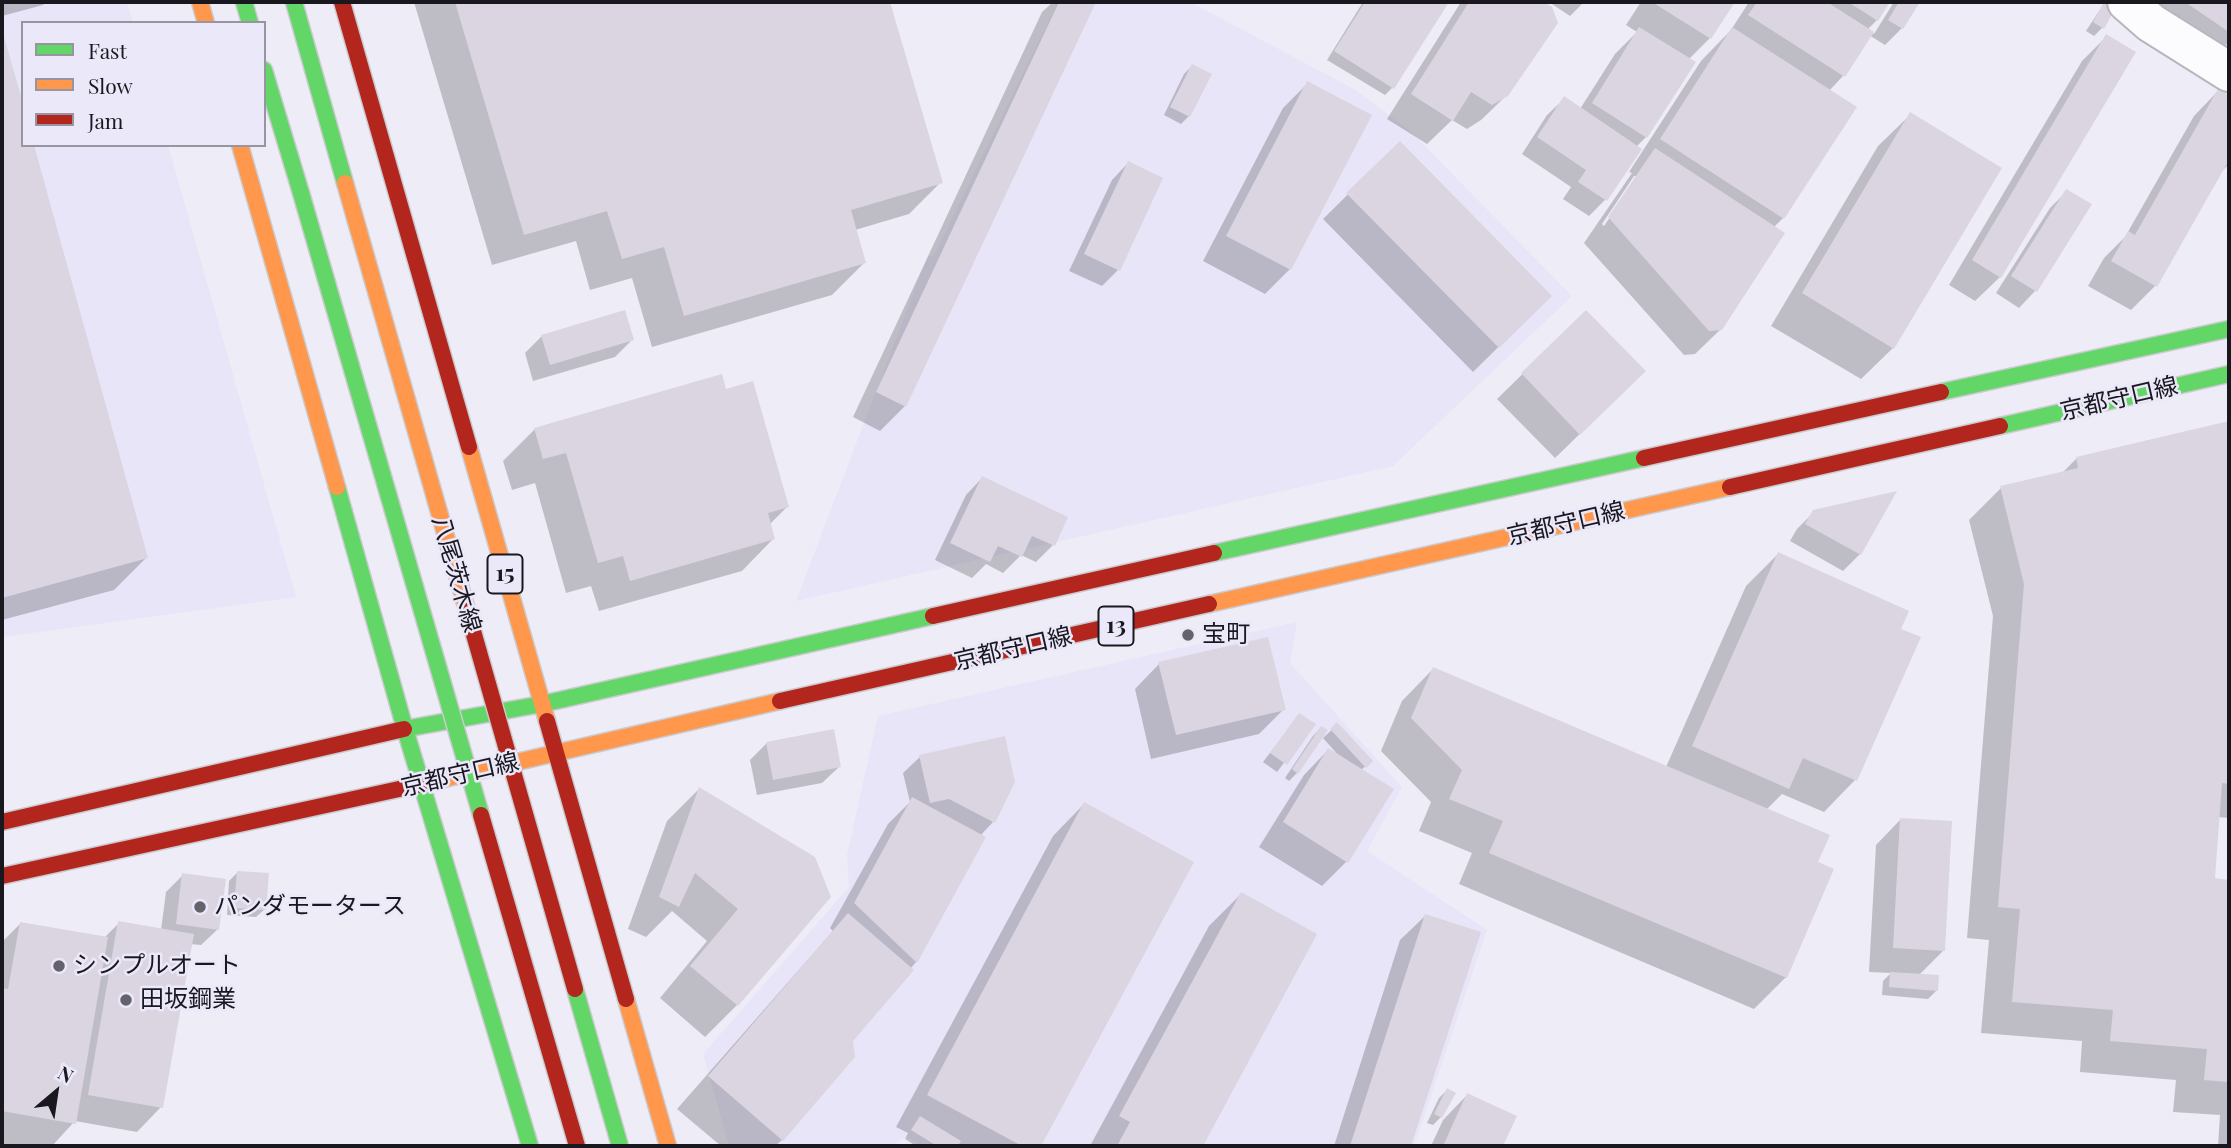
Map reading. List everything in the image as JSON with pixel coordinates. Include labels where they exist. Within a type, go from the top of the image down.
[{"type":"main road","points":[[200,2],[205,21]]},
{"type":"main road","points":[[244,2],[249,21]]},
{"type":"main road","name":"八尾茨木線","points":[[294,2],[620,1146]]},
{"type":"main road","name":"15","points":[[342,2],[668,1146]]},
{"type":"main road","name":"八尾茨木線","points":[[266,77],[577,1146]]},
{"type":"main road","points":[[241,147],[405,729],[530,1146]]},
{"type":"main road","name":"京都守口線","points":[[2,822],[405,729],[542,704],[1216,552],[2229,329]]},
{"type":"main road","name":"京都守口線","points":[[2,876],[423,784],[2229,374]]},
{"type":"street","points":[[2127,2],[2151,23],[2229,72]]},
{"type":"shaded area","points":[[2,2],[127,2],[132,21],[21,21],[21,147],[169,147],[296,597],[2,637]]},
{"type":"shaded area","points":[[1058,2],[1190,2],[1354,89],[1410,131],[1572,296],[1393,466],[796,601],[928,255],[933,257]]},
{"type":"shaded area","points":[[1297,622],[1290,663],[1402,787],[1367,851],[1487,930],[1414,1146],[923,1146],[906,1137],[892,1146],[729,1146],[703,1054],[849,887],[847,855],[878,716]]},
{"type":"building","points":[[455,2],[890,2],[943,183],[851,210],[866,263],[684,316],[664,247],[622,259],[607,211],[524,235]]},
{"type":"building","points":[[1059,2],[1096,2],[906,407],[876,392]]},
{"type":"building","points":[[1365,2],[1449,2],[1394,89],[1334,51]]},
{"type":"building","points":[[1469,2],[1544,2],[1552,7],[1558,23],[1508,96],[1492,105],[1471,92],[1453,121],[1411,94]]},
{"type":"building","points":[[1652,2],[1735,2],[1711,39]]},
{"type":"building","points":[[1757,2],[1827,2],[1874,32],[1845,77],[1748,15]]},
{"type":"building","points":[[1848,2],[1890,2],[1878,21]]},
{"type":"building","points":[[1899,2],[1920,2],[1903,29],[1888,20]]},
{"type":"building","points":[[2104,2],[2118,3],[2104,29],[2093,22]]},
{"type":"building","points":[[2185,2],[2229,2],[2229,32]]},
{"type":"building","points":[[1639,27],[1696,62],[1647,138],[1592,103]]},
{"type":"building","points":[[1732,27],[1857,107],[1784,219],[1660,139]]},
{"type":"building","points":[[2,30],[21,96],[21,147],[35,147],[148,558],[2,598]]},
{"type":"building","points":[[2106,34],[2136,52],[2001,278],[1972,260]]},
{"type":"building","points":[[1192,64],[1212,74],[1190,117],[1170,107]]},
{"type":"building","points":[[1307,81],[1372,115],[1291,270],[1226,236]]},
{"type":"building","points":[[2218,89],[2229,95],[2229,160],[2157,287],[2111,261],[2128,231],[2135,235]]},
{"type":"building","points":[[1564,96],[1642,149],[1607,201],[1578,182],[1586,170],[1537,137]]},
{"type":"building","points":[[1910,112],[2002,168],[1894,349],[1802,293]]},
{"type":"building","points":[[1400,141],[1552,296],[1499,348],[1346,193]]},
{"type":"building","points":[[1655,148],[1785,233],[1722,330],[1709,331],[1608,217]]},
{"type":"building","points":[[1128,161],[1163,178],[1120,271],[1084,254]]},
{"type":"building","points":[[2066,189],[2092,204],[2037,292],[2011,276]]},
{"type":"building","points":[[625,310],[634,340],[550,365],[541,335]]},
{"type":"building","points":[[1586,310],[1646,371],[1580,435],[1521,373]]},
{"type":"building","points":[[722,374],[726,389],[753,381],[789,507],[768,513],[775,539],[630,581],[623,556],[598,563],[566,453],[543,459],[534,428]]},
{"type":"building","points":[[2229,421],[2229,784],[2222,783],[2215,878],[2229,880],[2229,1082],[2204,1080],[2207,1049],[2110,1041],[2113,1010],[2012,1002],[2020,909],[1998,907],[2024,584],[2000,486],[2078,468],[2076,457]]},
{"type":"building","points":[[982,476],[1068,517],[1055,546],[1032,536],[1022,557],[998,546],[990,562],[950,543]]},
{"type":"building","points":[[1897,491],[1861,555],[1805,524],[1813,510]]},
{"type":"building","points":[[1778,552],[1909,611],[1901,629],[1921,637],[1857,781],[1803,758],[1789,789],[1692,746]]},
{"type":"building","points":[[1268,637],[1286,710],[1176,735],[1158,662]]},
{"type":"building","points":[[1433,667],[1830,835],[1818,862],[1834,869],[1787,978],[1489,853],[1503,821],[1449,799],[1462,770],[1411,718]]},
{"type":"building","points":[[1299,713],[1316,724],[1287,765],[1270,753]]},
{"type":"building","points":[[1337,722],[1373,761],[1366,768],[1330,729]]},
{"type":"building","points":[[1321,726],[1328,730],[1298,774],[1292,769]]},
{"type":"building","points":[[834,729],[841,767],[773,780],[766,742]]},
{"type":"building","points":[[1005,736],[1015,782],[995,823],[949,799],[930,803],[919,755]]},
{"type":"building","points":[[1328,748],[1394,789],[1348,863],[1283,822]]},
{"type":"building","points":[[699,787],[815,857],[831,897],[738,1006],[690,966],[738,909],[695,873],[679,907],[659,897]]},
{"type":"building","points":[[912,797],[986,837],[917,963],[854,903]]},
{"type":"building","points":[[1084,802],[1194,862],[1041,1146],[1022,1146],[927,1095]]},
{"type":"building","points":[[1900,818],[1952,821],[1945,951],[1893,948]]},
{"type":"building","points":[[237,871],[269,873],[266,910],[234,908]]},
{"type":"building","points":[[182,873],[226,879],[219,930],[176,924]]},
{"type":"building","points":[[1241,892],[1317,934],[1203,1146],[1117,1146],[1130,1122],[1119,1116]]},
{"type":"building","points":[[848,913],[914,970],[853,1041],[855,1057],[783,1141],[708,1076]]},
{"type":"building","points":[[1425,914],[1481,932],[1411,1146],[1350,1146]]},
{"type":"building","points":[[118,921],[194,934],[163,1108],[88,1095]]},
{"type":"building","points":[[20,922],[108,937],[76,1124],[2,1111],[2,988],[8,989]]},
{"type":"building","points":[[1890,972],[1939,975],[1938,991],[1889,987]]},
{"type":"building","points":[[1447,1088],[1456,1093],[1442,1118],[1434,1114]]},
{"type":"building","points":[[1467,1093],[1517,1116],[1503,1146],[1443,1146]]},
{"type":"building","points":[[920,1116],[961,1141],[958,1146],[937,1146],[911,1130]]},
{"type":"traffic: fast","points":[[244,2],[249,21]]},
{"type":"traffic: fast","points":[[294,2],[345,183]]},
{"type":"traffic: fast","points":[[266,77],[301,193]]},
{"type":"traffic: fast","points":[[301,193],[481,815]]},
{"type":"traffic: fast","points":[[1941,392],[2229,329]]},
{"type":"traffic: fast","points":[[2000,426],[2229,374]]},
{"type":"traffic: fast","points":[[1214,553],[1644,458]]},
{"type":"traffic: fast","points":[[337,487],[405,729],[530,1146]]},
{"type":"traffic: fast","points":[[404,729],[542,704],[933,616]]},
{"type":"traffic: fast","points":[[575,989],[620,1146]]},
{"type":"traffic: slow","points":[[200,2],[205,21]]},
{"type":"traffic: slow","points":[[241,147],[337,487]]},
{"type":"traffic: slow","points":[[345,183],[467,610]]},
{"type":"traffic: slow","points":[[469,447],[547,721]]},
{"type":"traffic: slow","points":[[1209,604],[1730,487]]},
{"type":"traffic: slow","points":[[422,784],[780,701]]},
{"type":"traffic: slow","points":[[626,999],[668,1146]]},
{"type":"traffic: jam","points":[[342,2],[469,447]]},
{"type":"traffic: jam","points":[[1644,458],[1941,392]]},
{"type":"traffic: jam","points":[[1730,487],[2000,426]]},
{"type":"traffic: jam","points":[[933,616],[1214,553]]},
{"type":"traffic: jam","points":[[780,701],[1209,604]]},
{"type":"traffic: jam","points":[[467,610],[575,989]]},
{"type":"traffic: jam","points":[[547,721],[626,999]]},
{"type":"traffic: jam","points":[[2,822],[404,729]]},
{"type":"traffic: jam","points":[[2,876],[422,784]]},
{"type":"traffic: jam","points":[[481,815],[577,1146]]},
{"type":"place","name":"宝町","points":[[1188,635]]},
{"type":"place","name":"パンダモータース","points":[[200,907]]},
{"type":"place","name":"シンプルオート","points":[[59,966]]},
{"type":"place","name":"田坂鋼業","points":[[126,1000]]}]
